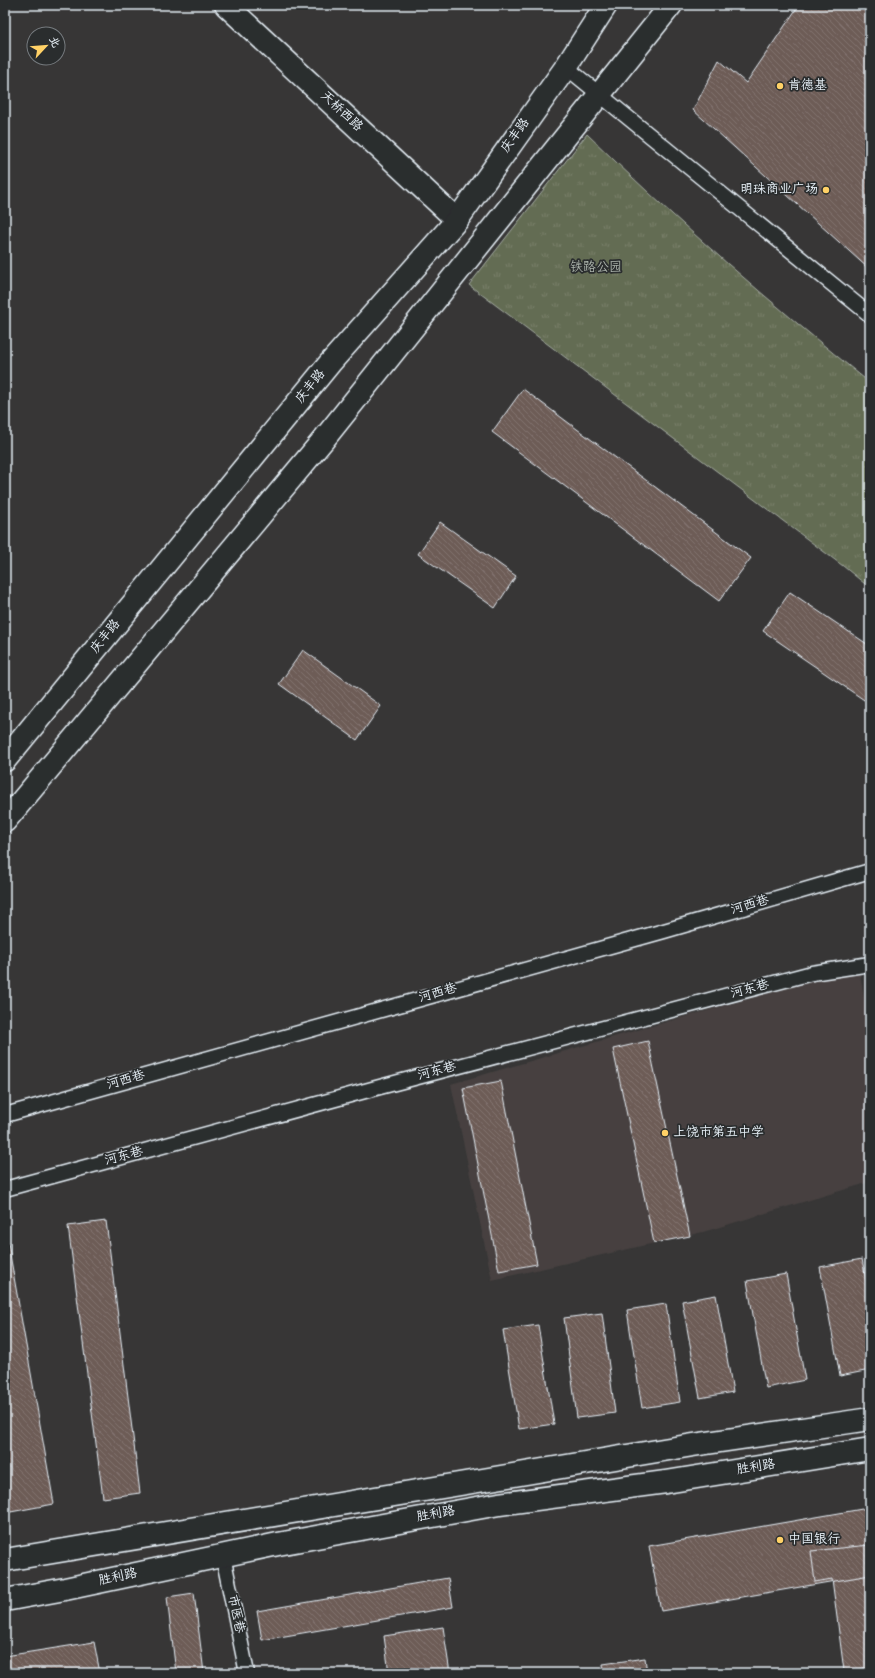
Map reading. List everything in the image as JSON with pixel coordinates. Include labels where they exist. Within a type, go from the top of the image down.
[{"type":"main road","name":"天桥西路","points":[[226,5],[457,220]]},
{"type":"main road","name":"庆丰路","points":[[5,760],[330,363],[457,220],[566,67],[606,5]]},
{"type":"main road","points":[[5,821],[324,439],[671,5]]},
{"type":"main road","name":"胜利路","points":[[5,1560],[693,1445],[870,1419]]},
{"type":"main road","name":"胜利路","points":[[5,1600],[223,1556],[498,1504],[666,1482],[870,1449]]},
{"type":"lane","points":[[566,67],[870,315]]},
{"type":"lane","name":"河西巷","points":[[5,1115],[664,931],[870,871]]},
{"type":"lane","name":"河东巷","points":[[5,1189],[376,1088],[805,975],[870,964]]},
{"type":"lane","name":"市医巷","points":[[223,1556],[247,1673]]},
{"type":"shaded area","name":"上饶市第五中学","points":[[859,968],[870,1032],[870,1182],[703,1232],[492,1280],[451,1084]]},
{"type":"green space","name":"铁路公园","points":[[587,134],[690,231],[797,323],[870,383],[870,588],[843,566],[469,285]]},
{"type":"building","name":"明珠商业广场","points":[[799,5],[870,5],[870,270],[693,110],[719,60],[746,83]]},
{"type":"building","points":[[523,389],[751,558],[719,601],[492,432]]},
{"type":"building","points":[[440,522],[516,576],[495,608],[418,554]]},
{"type":"building","points":[[790,592],[870,646],[870,704],[763,631]]},
{"type":"building","points":[[303,650],[381,706],[357,740],[279,684]]},
{"type":"building","points":[[648,1041],[690,1236],[654,1243],[613,1049]]},
{"type":"building","points":[[501,1081],[537,1264],[499,1271],[463,1088]]},
{"type":"building","points":[[106,1221],[140,1493],[103,1498],[68,1226]]},
{"type":"building","points":[[5,1226],[54,1504],[5,1513]]},
{"type":"building","points":[[862,1259],[870,1301],[870,1370],[840,1376],[820,1267]]},
{"type":"building","points":[[786,1274],[805,1380],[766,1388],[747,1281]]},
{"type":"building","points":[[716,1295],[733,1392],[700,1398],[682,1301]]},
{"type":"building","points":[[666,1304],[680,1402],[642,1408],[627,1310]]},
{"type":"building","points":[[602,1313],[615,1413],[577,1418],[564,1318]]},
{"type":"building","points":[[538,1325],[554,1424],[519,1429],[503,1330]]},
{"type":"building","points":[[868,1508],[870,1517],[870,1575],[661,1611],[649,1546]]},
{"type":"building","points":[[870,1545],[870,1668],[844,1671],[832,1579],[815,1582],[811,1551]]},
{"type":"building","points":[[448,1578],[453,1607],[262,1640],[257,1611]]},
{"type":"building","points":[[194,1593],[204,1673],[176,1673],[167,1597]]},
{"type":"building","points":[[443,1627],[450,1673],[389,1673],[384,1636]]},
{"type":"building","points":[[94,1642],[100,1673],[5,1673],[5,1656]]},
{"type":"building","points":[[645,1658],[647,1673],[604,1673],[603,1664]]},
{"type":"place","name":"肯德基","points":[[780,86]]},
{"type":"place","name":"明珠商业广场","points":[[826,190]]},
{"type":"place","name":"上饶市第五中学","points":[[665,1133]]},
{"type":"place","name":"中国银行","points":[[780,1540]]}]
